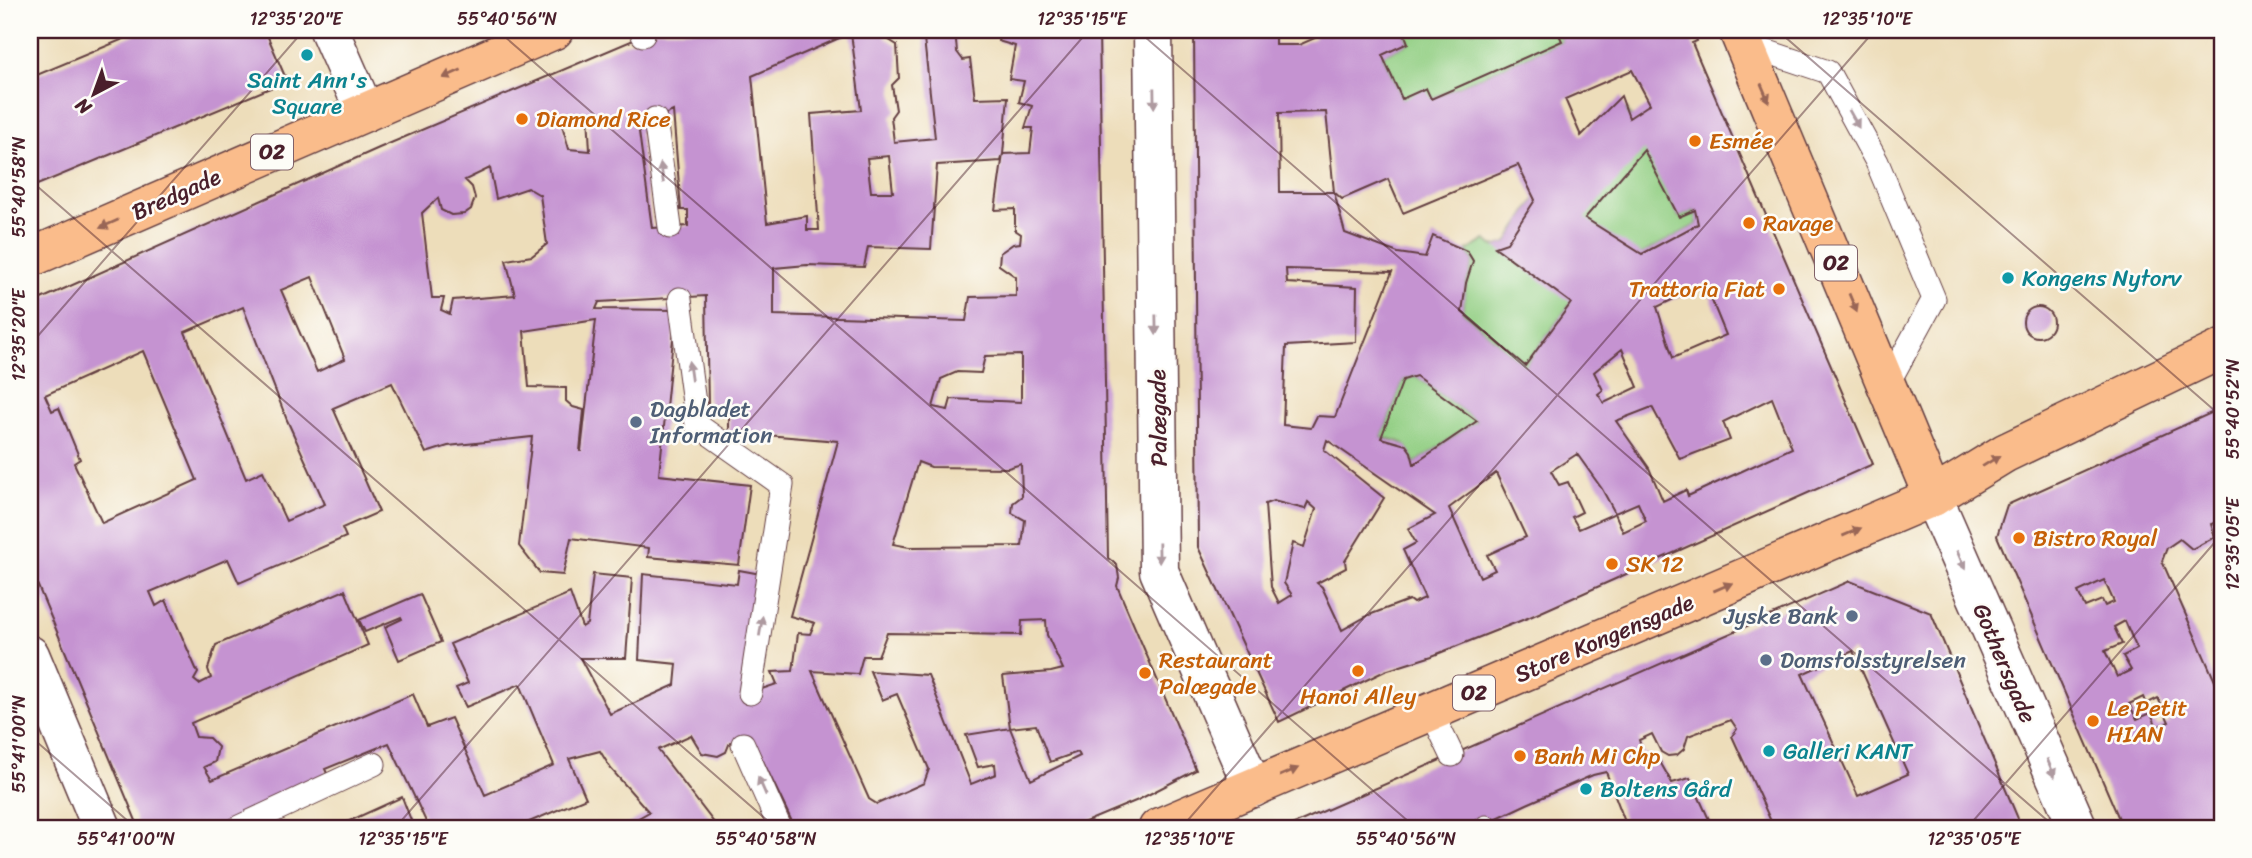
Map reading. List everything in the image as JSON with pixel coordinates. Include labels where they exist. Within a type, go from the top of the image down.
[{"type":"main road","name":"Bredgade","points":[[30,258],[365,112],[511,38],[554,30]]},
{"type":"main road","name":"O2","points":[[1741,37],[1933,497],[2005,453],[2222,349]]},
{"type":"main road","name":"Store Kongensgade","points":[[1158,828],[1933,497]]},
{"type":"street","points":[[329,30],[365,112]]},
{"type":"street","name":"Palægade","points":[[1153,30],[1160,571],[1253,788]]},
{"type":"street","name":"Gothersgade","points":[[1933,497],[2078,828]]},
{"type":"street","points":[[30,655],[102,828]]},
{"type":"lane","points":[[1741,37],[1828,72],[1883,175],[1934,299],[1887,385]]},
{"type":"lane","points":[[655,119],[670,227]]},
{"type":"lane","points":[[680,299],[697,425],[782,485],[750,693]]},
{"type":"lane","points":[[1431,712],[1452,755]]},
{"type":"lane","points":[[743,744],[780,828]]},
{"type":"lane","points":[[239,827],[374,764]]},
{"type":"green space","points":[[1557,30],[1562,41],[1431,99],[1402,99],[1382,55],[1408,43],[1404,32]]},
{"type":"green space","points":[[1627,109],[1679,217],[1695,210],[1698,224],[1642,254],[1574,299],[1525,366],[1462,312],[1466,283],[1473,261],[1467,251],[1486,240],[1495,247],[1507,243],[1535,200],[1561,178]]},
{"type":"green space","points":[[1416,376],[1477,421],[1414,464],[1410,451],[1404,444],[1381,438],[1403,380]]},
{"type":"building","points":[[145,30],[265,30],[287,81],[30,188],[30,60],[37,75]]},
{"type":"building","points":[[657,30],[884,30],[886,38],[897,45],[899,78],[892,85],[896,110],[891,117],[894,142],[935,138],[923,30],[955,30],[957,52],[963,60],[970,59],[975,98],[1008,97],[1003,154],[1030,153],[1033,128],[1025,128],[1032,106],[1019,102],[1024,81],[1009,79],[1015,46],[998,41],[1000,30],[1099,30],[1108,558],[1117,565],[1117,586],[1196,770],[1138,800],[1071,828],[795,828],[755,744],[730,742],[726,752],[718,756],[702,753],[691,735],[658,750],[718,828],[621,828],[649,812],[611,769],[600,751],[569,759],[586,798],[515,828],[429,828],[389,743],[325,769],[329,778],[239,828],[139,828],[30,567],[30,304],[379,148]],"holes":[[[851,33],[861,110],[811,114],[819,230],[807,230],[807,216],[767,223],[752,76]],[[673,111],[681,210],[688,210],[688,226],[652,228],[639,132],[655,119]],[[588,114],[590,151],[569,149],[562,125]],[[1003,154],[995,210],[1015,209],[1015,230],[1021,234],[1020,243],[1013,244],[1000,253],[999,265],[1016,277],[1016,296],[970,297],[966,321],[774,315],[774,268],[807,265],[864,267],[868,247],[931,249],[937,165],[1001,161]],[[889,156],[893,192],[871,192],[867,158]],[[490,168],[496,199],[528,188],[540,195],[547,244],[532,256],[506,260],[515,295],[453,300],[450,314],[441,310],[444,298],[432,298],[422,213],[438,198],[441,210],[451,215],[464,214],[471,209],[475,198],[472,187],[465,180]],[[312,277],[345,359],[317,372],[281,290]],[[706,296],[708,406],[729,408],[729,432],[838,441],[790,616],[815,623],[810,634],[798,633],[793,671],[772,672],[777,684],[750,693],[761,574],[739,570],[737,584],[643,574],[639,660],[677,664],[675,685],[610,714],[580,658],[626,658],[632,578],[593,574],[587,624],[582,627],[570,593],[450,644],[468,683],[456,688],[466,707],[520,684],[554,765],[485,795],[451,718],[427,727],[413,694],[212,780],[204,767],[215,762],[218,747],[209,738],[196,737],[191,723],[368,645],[345,590],[216,645],[208,669],[211,678],[199,684],[194,680],[198,673],[166,600],[156,606],[150,592],[228,559],[239,583],[346,537],[342,528],[379,512],[333,408],[392,383],[426,453],[448,446],[532,437],[519,546],[540,573],[563,575],[571,538],[649,548],[648,557],[739,565],[750,485],[659,475],[676,310],[596,309],[599,302]],[[243,307],[287,420],[325,504],[286,521],[263,471],[246,479],[185,332]],[[596,320],[581,451],[584,410],[573,407],[566,401],[566,388],[529,387],[524,331]],[[143,351],[197,480],[102,523],[74,463],[80,459],[59,408],[52,411],[45,395]],[[1021,355],[1021,402],[951,399],[948,410],[933,407],[941,379],[957,372],[981,373],[985,356]],[[918,462],[931,467],[1008,468],[1021,464],[1022,496],[1013,503],[1012,513],[1025,520],[1022,546],[909,547],[893,544]],[[1046,620],[1047,635],[1063,669],[1003,676],[1010,728],[966,735],[978,767],[995,764],[996,774],[971,784],[928,675],[870,671],[882,700],[897,694],[929,769],[924,783],[877,804],[869,799],[812,671],[858,674],[863,656],[878,656],[887,633],[1021,635],[1022,621]],[[1036,725],[1050,762],[1078,752],[1080,756],[1031,780],[1010,728]]]},
{"type":"building","points":[[1194,30],[1275,30],[1275,45],[1299,45],[1315,38],[1313,30],[1403,30],[1408,43],[1382,55],[1402,99],[1426,88],[1431,99],[1562,41],[1557,30],[1693,30],[1697,41],[1692,43],[1873,464],[1530,617],[1432,656],[1385,671],[1279,722],[1198,547]],"holes":[[[1632,70],[1650,104],[1629,118],[1621,96],[1581,136],[1565,99]],[[1326,112],[1334,192],[1280,192],[1279,113]],[[1644,150],[1679,217],[1695,210],[1698,224],[1642,254],[1585,218]],[[1518,165],[1535,200],[1507,243],[1495,247],[1571,303],[1525,366],[1462,312],[1466,283],[1473,261],[1467,251],[1433,236],[1425,257],[1398,253],[1345,233],[1334,192],[1342,199],[1388,179],[1403,213]],[[1286,269],[1392,272],[1335,417],[1317,416],[1311,428],[1283,425],[1286,346],[1356,342],[1357,287],[1287,283]],[[1705,284],[1726,335],[1673,358],[1657,307]],[[1622,349],[1638,387],[1604,403],[1598,394],[1603,390],[1594,372]],[[1416,376],[1477,421],[1414,464],[1406,445],[1381,438],[1403,380]],[[1772,398],[1792,448],[1688,496],[1686,490],[1663,501],[1649,468],[1616,421],[1652,407],[1680,459],[1730,440],[1723,422]],[[1327,440],[1435,515],[1408,529],[1416,543],[1403,550],[1425,598],[1413,603],[1409,600],[1369,615],[1342,630],[1322,587],[1317,583],[1346,568],[1345,561],[1384,498],[1324,450]],[[1577,454],[1615,513],[1579,529],[1572,517],[1582,512],[1568,482],[1559,485],[1551,471]],[[1496,473],[1526,537],[1487,555],[1495,570],[1480,577],[1449,508]],[[1273,501],[1305,509],[1308,502],[1316,509],[1304,547],[1293,543],[1284,583],[1292,595],[1279,603],[1271,587],[1265,504]],[[1638,503],[1646,521],[1623,532],[1615,513]]]},
{"type":"building","points":[[2038,307],[2049,311],[2053,322],[2049,333],[2038,337],[2027,333],[2023,322],[2027,311]]},
{"type":"building","points":[[2222,408],[2222,520],[2211,524],[2215,537],[2192,549],[2180,539],[2167,548],[2162,561],[2222,697],[2222,828],[2123,828],[1997,536],[2007,505]],"holes":[[[2104,580],[2114,602],[2105,606],[2102,600],[2085,607],[2078,592]],[[2125,621],[2137,649],[2123,656],[2131,670],[2117,677],[2105,651],[2122,644],[2114,627]],[[2143,697],[2146,704],[2158,698],[2169,722],[2157,727],[2151,713],[2137,719],[2129,704]]]},
{"type":"building","points":[[1850,581],[1931,613],[2022,828],[1774,828],[1732,736],[1737,729],[1731,720],[1688,736],[1684,749],[1677,755],[1668,756],[1661,752],[1652,734],[1639,740],[1643,753],[1659,760],[1672,783],[1690,778],[1713,828],[1617,828],[1625,822],[1606,772],[1593,775],[1527,804],[1495,819],[1497,823],[1484,828],[1285,828]],"holes":[[[1853,651],[1908,774],[1858,796],[1802,674]]]},
{"type":"building","points":[[420,594],[441,642],[399,660],[385,627],[402,619],[401,617],[365,632],[359,620]]},
{"type":"building","points":[[402,797],[414,828],[334,828]]},
{"type":"place","name":"Saint Ann's Square","points":[[307,55]]},
{"type":"place","name":"Diamond Rice","points":[[522,119]]},
{"type":"place","name":"Esmée","points":[[1695,141]]},
{"type":"place","name":"Ravage","points":[[1749,223]]},
{"type":"place","name":"Kongens Nytorv","points":[[2008,278]]},
{"type":"place","name":"Trattoria Fiat","points":[[1779,289]]},
{"type":"place","name":"Dagbladet Information","points":[[636,422]]},
{"type":"place","name":"Bistro Royal","points":[[2019,538]]},
{"type":"place","name":"SK 12","points":[[1612,564]]},
{"type":"place","name":"Jyske Bank","points":[[1852,616]]},
{"type":"place","name":"Domstolsstyrelsen","points":[[1766,660]]},
{"type":"place","name":"Hanoi Alley","points":[[1358,671]]},
{"type":"place","name":"Restaurant Palægade","points":[[1145,673]]},
{"type":"place","name":"Le Petit HIAN","points":[[2093,721]]},
{"type":"place","name":"Galleri KANT","points":[[1769,751]]},
{"type":"place","name":"Banh Mi Chp","points":[[1520,756]]},
{"type":"place","name":"Boltens Gård","points":[[1586,789]]}]
